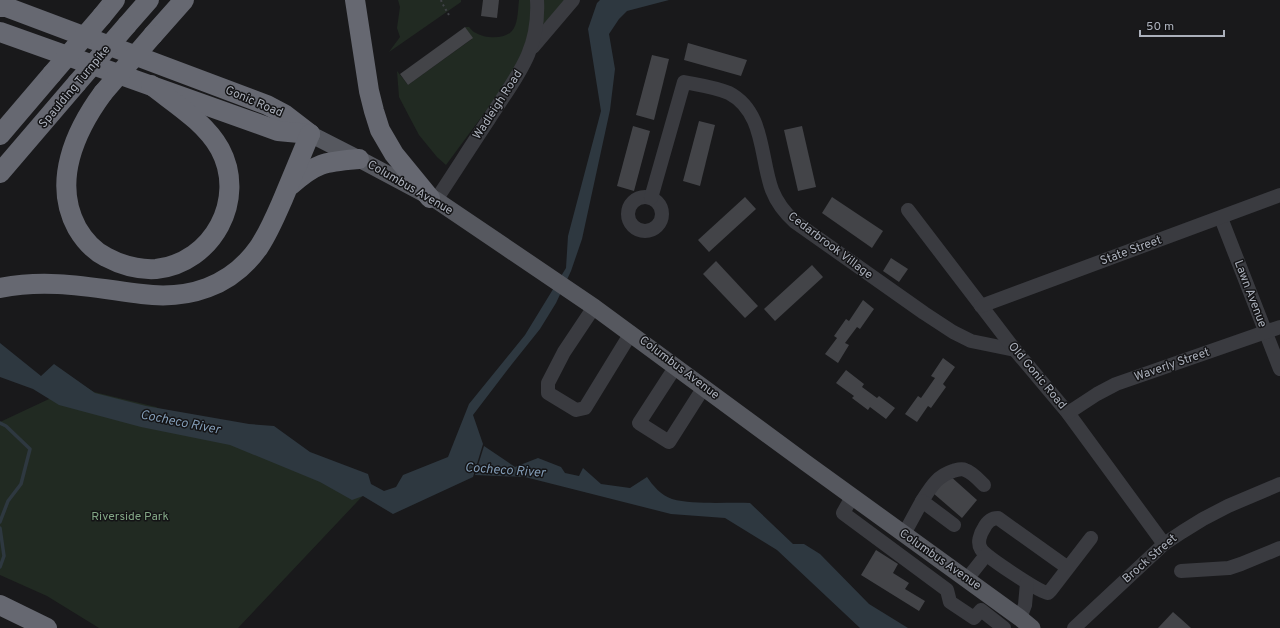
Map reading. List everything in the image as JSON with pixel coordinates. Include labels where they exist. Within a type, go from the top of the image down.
[{"type":"highway","points":[[0,135],[115,0]]},
{"type":"highway","name":"Spaulding Turnpike","points":[[0,173],[149,0]]},
{"type":"highway","points":[[152,85],[208,132],[222,153],[230,180],[228,200],[223,218],[216,232],[206,244],[196,253],[184,260],[170,266],[155,269],[128,266],[99,254],[87,242],[71,217],[67,202],[66,188],[69,162],[74,144],[92,109],[103,93],[184,0]]},
{"type":"highway","points":[[355,0],[369,91],[380,130],[394,154],[433,199]]},
{"type":"highway","name":"Gonic Road","points":[[0,7],[6,7],[267,105],[284,114],[310,134]]},
{"type":"highway","name":"Gonic Road","points":[[0,32],[278,131],[310,134]]},
{"type":"highway","points":[[0,288],[31,283],[52,283],[161,296],[178,296],[193,293],[213,286],[230,276],[246,263],[259,247],[271,226],[310,134]]},
{"type":"highway","points":[[288,188],[306,171],[320,164],[331,161],[359,159]]},
{"type":"highway","points":[[0,605],[47,628]]},
{"type":"main road","name":"Columbus Avenue","points":[[310,134],[433,199],[594,306],[852,497],[1026,623]]},
{"type":"street","name":"Wadleigh Road","points":[[433,199],[524,66],[537,26],[537,0]]},
{"type":"street","points":[[530,50],[573,0]]},
{"type":"street","name":"Cedarbrook Village","points":[[651,198],[684,82],[728,93],[748,110],[762,143],[772,190],[778,203],[795,222],[953,332],[971,341],[1015,350]]},
{"type":"street","name":"State Street","points":[[981,306],[1280,195]]},
{"type":"street","name":"Old Gonic Road","points":[[908,210],[1015,350],[1068,413],[1154,533],[1164,544]]},
{"type":"street","name":"Lawn Avenue","points":[[1221,218],[1280,370]]},
{"type":"street","points":[[594,306],[564,352],[548,383],[548,393],[576,410],[585,408],[631,333]]},
{"type":"street","name":"Waverly Street","points":[[1068,413],[1097,394],[1116,384],[1280,327]]},
{"type":"street","points":[[676,366],[639,423],[669,442],[704,387]]},
{"type":"street","points":[[904,534],[922,501],[938,478],[945,473],[963,469],[984,485]]},
{"type":"street","name":"Brock Street","points":[[1074,628],[1164,544],[1203,519],[1228,506],[1280,484]]},
{"type":"street","points":[[852,497],[843,514],[947,590],[950,602],[974,618],[981,610],[1004,628]]},
{"type":"street","points":[[922,501],[954,525]]},
{"type":"street","points":[[1068,568],[998,518],[994,518],[989,521],[979,540],[980,548],[986,555],[1028,583],[1048,593],[1068,568],[1091,538]]},
{"type":"street","points":[[1181,570],[1228,568],[1280,548]]},
{"type":"street","points":[[966,579],[986,555]]},
{"type":"street","points":[[1026,623],[1028,583]]},
{"type":"path","points":[[441,0],[449,15]]},
{"type":"green space","points":[[398,0],[461,0],[461,2],[389,52],[400,37],[397,28],[400,7]]},
{"type":"green space","points":[[519,0],[532,0],[530,27],[524,48],[511,77],[446,165],[437,157],[419,135],[399,97],[397,71],[408,85],[472,39],[465,27],[469,27],[475,33],[485,36],[496,37],[507,35],[514,28],[518,15]]},
{"type":"green space","points":[[543,0],[572,0],[541,29]]},
{"type":"green space","name":"Riverside Park","points":[[81,384],[94,392],[156,407],[372,486],[238,628],[99,628],[47,596],[0,575],[0,422]]},
{"type":"water","name":"Cocheco River","points":[[600,0],[669,0],[627,11],[619,19],[609,34],[615,69],[610,110],[582,239],[571,271],[556,303],[540,329],[473,415],[483,444],[473,477],[393,514],[363,496],[352,500],[320,482],[230,445],[141,427],[59,405],[33,389],[0,377],[0,343],[41,376],[54,364],[95,393],[146,406],[249,424],[274,426],[310,452],[368,474],[371,484],[384,491],[396,487],[403,475],[448,457],[469,404],[525,335],[566,268],[568,236],[601,111],[588,29],[597,3]]},
{"type":"water","name":"Cocheco River","points":[[484,446],[515,467],[538,458],[561,467],[565,473],[579,476],[583,468],[601,484],[630,488],[647,477],[664,495],[681,501],[700,503],[750,503],[793,544],[804,544],[820,554],[869,604],[908,628],[860,628],[777,550],[725,518],[671,514],[525,477],[475,475]]},
{"type":"building","points":[[483,0],[499,0],[497,18],[481,16]]},
{"type":"building","points":[[465,27],[473,38],[408,85],[400,74]]},
{"type":"building","points":[[688,43],[747,60],[741,76],[684,60]]},
{"type":"building","points":[[652,55],[669,59],[654,120],[636,115]]},
{"type":"building","points":[[699,121],[715,125],[700,186],[683,181]]},
{"type":"building","points":[[633,126],[650,131],[634,191],[617,186]]},
{"type":"building","points":[[802,126],[816,187],[798,191],[784,130]]},
{"type":"building","points":[[745,197],[756,209],[709,252],[698,240]]},
{"type":"building","points":[[832,197],[883,231],[872,248],[822,213]]},
{"type":"building","points":[[891,258],[908,269],[899,282],[883,271]]},
{"type":"building","points":[[716,261],[758,306],[745,318],[703,274]]},
{"type":"building","points":[[812,265],[823,277],[775,321],[764,309]]},
{"type":"building","points":[[863,300],[874,309],[860,329],[857,327],[845,343],[849,345],[838,363],[825,354],[837,338],[834,336],[846,319],[849,321]]},
{"type":"building","points":[[943,358],[955,367],[943,384],[946,387],[931,408],[928,406],[917,422],[905,414],[918,396],[921,398],[935,378],[931,376]]},
{"type":"building","points":[[846,370],[864,384],[862,387],[877,398],[879,396],[895,408],[886,419],[870,407],[868,410],[852,398],[854,396],[836,383]]},
{"type":"building","points":[[949,475],[977,500],[962,518],[933,493]]},
{"type":"building","points":[[876,550],[898,564],[893,573],[909,583],[905,589],[925,601],[919,611],[861,575]]},
{"type":"building","points":[[1173,612],[1181,619],[1191,628],[1158,628]]},
{"type":"waterway","points":[[0,423],[6,426],[30,449],[21,484],[8,501],[0,522]]},
{"type":"waterway","points":[[0,528],[4,556],[0,567]]}]
